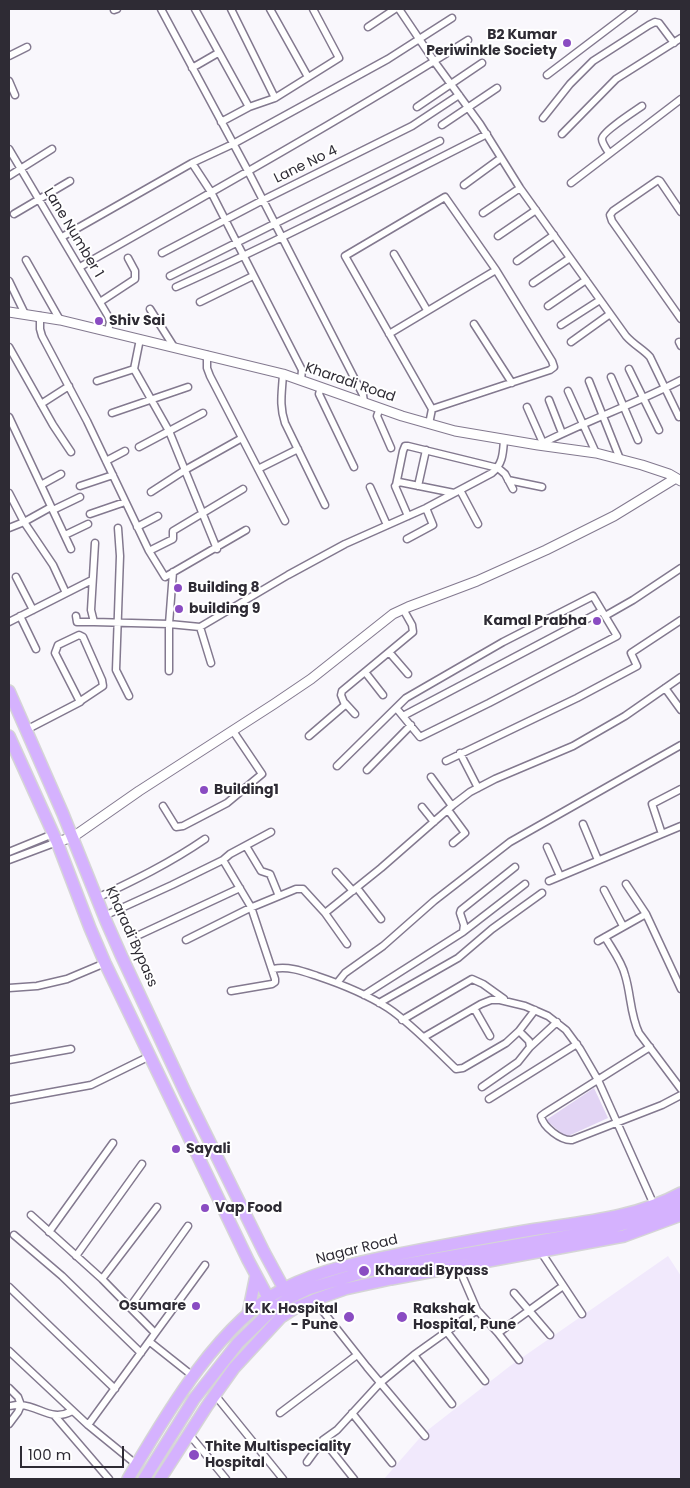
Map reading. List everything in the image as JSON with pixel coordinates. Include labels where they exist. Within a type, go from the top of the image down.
[{"type":"highway","name":"Kharadi Bypass","points":[[9,691],[71,833],[104,916],[186,1094],[264,1252],[287,1293]]},
{"type":"highway","points":[[9,736],[55,838],[105,963],[271,1303],[194,1399],[144,1479]]},
{"type":"highway","name":"Nagar Road","points":[[128,1479],[184,1389],[214,1350],[248,1314],[271,1303],[305,1279],[339,1267],[386,1256],[618,1216],[654,1205],[681,1193]]},
{"type":"highway","points":[[287,1293],[308,1289],[367,1271],[602,1230],[642,1219],[681,1204]]},
{"type":"highway","points":[[160,1479],[234,1368],[281,1317],[295,1308],[345,1289],[458,1266],[624,1236],[681,1215]]},
{"type":"highway","points":[[248,1314],[256,1275]]},
{"type":"street","points":[[161,9],[248,171],[364,402]]},
{"type":"street","points":[[195,9],[249,107]]},
{"type":"street","points":[[231,9],[275,98]]},
{"type":"street","points":[[270,9],[308,77]]},
{"type":"street","points":[[221,122],[249,107],[275,98],[339,58],[313,9]]},
{"type":"street","points":[[368,27],[395,9]]},
{"type":"street","points":[[399,9],[487,134],[520,188],[610,314],[632,343],[650,357],[679,417]]},
{"type":"street","points":[[547,75],[634,9]]},
{"type":"street","points":[[62,237],[192,163],[232,144],[388,59],[452,18]]},
{"type":"street","points":[[543,118],[570,84],[592,61],[649,24],[660,23],[674,43]]},
{"type":"street","points":[[562,134],[616,79],[681,38]]},
{"type":"street","points":[[80,267],[294,146],[468,40]]},
{"type":"street","points":[[9,56],[27,47]]},
{"type":"street","points":[[192,68],[218,53]]},
{"type":"street","points":[[417,107],[482,63]]},
{"type":"street","points":[[9,81],[15,95]]},
{"type":"street","points":[[442,125],[497,88]]},
{"type":"street","name":"Lane No 4","points":[[162,253],[262,200],[412,126],[459,95]]},
{"type":"street","points":[[571,183],[681,98]]},
{"type":"street","points":[[609,153],[602,140],[602,136],[642,106]]},
{"type":"street","points":[[176,287],[244,257],[487,134]]},
{"type":"street","points":[[170,276],[440,142]]},
{"type":"street","name":"Lane Number 1","points":[[9,149],[108,316],[110,322],[108,331]]},
{"type":"street","points":[[9,176],[52,149]]},
{"type":"street","points":[[464,185],[501,158]]},
{"type":"street","points":[[192,163],[211,192],[302,370],[301,380]]},
{"type":"street","points":[[681,212],[658,180],[610,215],[612,221],[681,319]]},
{"type":"street","points":[[14,214],[70,181]]},
{"type":"street","points":[[484,213],[520,188]]},
{"type":"street","points":[[429,424],[432,409],[346,256],[445,197],[496,270],[554,367],[550,370],[432,409]]},
{"type":"street","points":[[498,236],[536,210]]},
{"type":"street","points":[[517,261],[554,235]]},
{"type":"street","points":[[394,254],[427,310]]},
{"type":"street","points":[[100,302],[135,279],[135,272],[128,258]]},
{"type":"street","points":[[533,283],[570,258]]},
{"type":"street","points":[[26,260],[60,320]]},
{"type":"street","points":[[389,334],[496,270]]},
{"type":"street","points":[[200,302],[254,276]]},
{"type":"street","points":[[548,306],[586,280]]},
{"type":"street","points":[[9,281],[25,314]]},
{"type":"street","points":[[561,325],[600,300]]},
{"type":"street","points":[[150,310],[174,347]]},
{"type":"street","name":"Kharadi Road","points":[[9,312],[60,320],[283,374],[380,408],[455,431],[596,453],[669,474],[679,480]]},
{"type":"street","points":[[571,342],[610,314]]},
{"type":"street","points":[[40,316],[42,336],[69,386],[149,551],[165,577],[246,530]]},
{"type":"street","points":[[474,324],[512,383]]},
{"type":"street","points":[[140,339],[134,369],[169,431],[217,548]]},
{"type":"street","points":[[9,347],[60,438],[71,452]]},
{"type":"street","points":[[207,355],[207,368],[210,376],[285,521]]},
{"type":"street","points":[[97,381],[134,369]]},
{"type":"street","points":[[629,369],[659,430]]},
{"type":"street","points":[[283,374],[280,404],[282,412],[325,505]]},
{"type":"street","points":[[610,377],[638,440]]},
{"type":"street","points":[[527,407],[540,444],[582,424],[643,399],[681,380]]},
{"type":"street","points":[[589,382],[620,459]]},
{"type":"street","points":[[41,404],[69,386]]},
{"type":"street","points":[[321,387],[319,394],[354,467]]},
{"type":"street","points":[[112,414],[188,388]]},
{"type":"street","points":[[568,391],[596,453]]},
{"type":"street","points":[[549,400],[562,433]]},
{"type":"street","points":[[380,408],[378,416],[391,448]]},
{"type":"street","points":[[139,447],[202,413]]},
{"type":"street","points":[[9,417],[71,549]]},
{"type":"street","points":[[151,492],[185,470],[242,438]]},
{"type":"street","points":[[76,616],[77,622],[169,624],[200,628],[300,568],[360,536],[426,508],[484,478],[498,468],[502,462],[504,440]]},
{"type":"street","points":[[408,516],[396,484],[405,446],[498,468],[505,474],[513,489]]},
{"type":"street","points":[[258,469],[298,449]]},
{"type":"street","points":[[418,486],[426,450]]},
{"type":"street","points":[[106,461],[125,451]]},
{"type":"street","points":[[41,485],[61,474]]},
{"type":"street","points":[[80,486],[113,475]]},
{"type":"street","points":[[508,480],[542,487]]},
{"type":"street","points":[[9,852],[86,827],[138,791],[311,679],[393,614],[477,581],[546,550],[614,516],[679,480]]},
{"type":"street","points":[[396,484],[399,482],[457,491]]},
{"type":"street","points":[[370,487],[387,524]]},
{"type":"street","points":[[149,551],[172,539],[173,531],[243,489]]},
{"type":"street","points":[[457,491],[478,524]]},
{"type":"street","points":[[9,493],[24,522],[53,565],[66,593]]},
{"type":"street","points":[[9,528],[80,497]]},
{"type":"street","points":[[90,514],[125,502]]},
{"type":"street","points":[[407,540],[433,525],[426,508]]},
{"type":"street","points":[[137,527],[158,516]]},
{"type":"street","points":[[65,535],[88,524]]},
{"type":"street","points":[[118,528],[120,556],[116,670],[128,696]]},
{"type":"street","points":[[94,543],[91,610],[94,622]]},
{"type":"street","points":[[403,716],[633,600],[681,568]]},
{"type":"street","points":[[169,671],[169,624],[173,572]]},
{"type":"street","points":[[16,578],[33,610]]},
{"type":"street","points":[[9,622],[92,580]]},
{"type":"street","points":[[336,766],[397,709],[406,698],[503,642],[593,596],[616,636],[420,737],[397,709]]},
{"type":"street","points":[[355,714],[341,695],[342,691],[413,632],[412,625],[403,609]]},
{"type":"street","points":[[20,616],[36,649]]},
{"type":"street","points":[[446,761],[578,698],[637,666],[630,653],[681,620]]},
{"type":"street","points":[[200,628],[211,663]]},
{"type":"street","points":[[26,730],[80,702],[103,686],[82,637],[79,635],[58,646],[54,653],[80,702]]},
{"type":"street","points":[[390,652],[408,674]]},
{"type":"street","points":[[365,672],[383,696]]},
{"type":"street","points":[[325,913],[382,868],[450,808],[478,788],[573,746],[625,716],[681,676]]},
{"type":"street","points":[[666,688],[681,710]]},
{"type":"street","points":[[310,736],[346,703]]},
{"type":"street","points":[[367,770],[411,725]]},
{"type":"street","points":[[163,806],[176,827],[183,826],[227,803],[262,774],[233,731]]},
{"type":"street","points":[[337,983],[345,973],[382,946],[434,900],[510,842],[681,744]]},
{"type":"street","points":[[460,754],[478,788]]},
{"type":"street","points":[[431,777],[465,833],[453,843]]},
{"type":"street","points":[[662,834],[652,804],[681,789]]},
{"type":"street","points":[[422,807],[434,822]]},
{"type":"street","points":[[583,824],[598,860]]},
{"type":"street","points":[[549,881],[681,826]]},
{"type":"street","points":[[104,916],[223,860],[230,854],[271,832]]},
{"type":"street","points":[[9,860],[55,838]]},
{"type":"street","points":[[97,898],[149,874],[205,839]]},
{"type":"street","points":[[246,846],[261,871],[270,874],[279,896]]},
{"type":"street","points":[[547,847],[560,876]]},
{"type":"street","points":[[223,860],[251,907],[276,979],[272,984],[231,991]]},
{"type":"street","points":[[463,932],[464,925],[461,910],[515,866]]},
{"type":"street","points":[[336,872],[381,919]]},
{"type":"street","points":[[364,995],[463,932],[525,884]]},
{"type":"street","points":[[626,884],[646,914],[681,988]]},
{"type":"street","points":[[139,935],[240,888]]},
{"type":"street","points":[[186,940],[251,907],[296,889],[304,889],[325,913],[347,944]]},
{"type":"street","points":[[604,890],[624,926]]},
{"type":"street","points":[[379,1003],[458,958],[542,893]]},
{"type":"street","points":[[598,941],[646,914]]},
{"type":"street","points":[[605,937],[625,972],[632,1001],[634,1022],[638,1032],[681,1089]]},
{"type":"street","points":[[9,988],[37,986],[67,979],[105,963]]},
{"type":"street","points":[[273,969],[283,967],[297,970],[337,983],[379,1003],[424,1037],[456,1070],[460,1070],[506,1043],[535,1010]]},
{"type":"street","points":[[402,1020],[472,979],[483,984],[505,1000],[535,1010],[557,1022],[577,1044],[598,1080],[654,1205]]},
{"type":"street","points":[[424,1037],[491,1000],[505,1000]]},
{"type":"street","points":[[474,1008],[490,1036]]},
{"type":"street","points":[[482,1087],[518,1062],[530,1047],[557,1022]]},
{"type":"street","points":[[518,1031],[529,1041],[530,1047]]},
{"type":"street","points":[[489,1098],[577,1044]]},
{"type":"street","points":[[650,1047],[545,1113],[541,1116],[542,1121],[562,1139],[566,1141],[572,1140],[681,1095]]},
{"type":"street","points":[[9,1060],[71,1049]]},
{"type":"street","points":[[9,1100],[92,1085],[150,1056]]},
{"type":"street","points":[[49,1232],[113,1143]]},
{"type":"street","points":[[76,1256],[142,1164]]},
{"type":"street","points":[[102,1279],[157,1207]]},
{"type":"street","points":[[31,1215],[102,1279],[156,1334]]},
{"type":"street","points":[[130,1307],[188,1226]]},
{"type":"street","points":[[14,1235],[62,1276],[141,1353]]},
{"type":"street","points":[[541,1252],[582,1314]]},
{"type":"street","points":[[88,1426],[205,1265]]},
{"type":"street","points":[[458,1266],[476,1310],[498,1332],[519,1360]]},
{"type":"street","points":[[498,1332],[563,1286]]},
{"type":"street","points":[[9,1287],[115,1389]]},
{"type":"street","points":[[514,1293],[550,1335]]},
{"type":"street","points":[[314,1300],[425,1436]]},
{"type":"street","points":[[308,1462],[323,1440],[337,1430],[380,1383],[414,1355],[476,1310]]},
{"type":"street","points":[[447,1332],[484,1381]]},
{"type":"street","points":[[150,1342],[189,1373]]},
{"type":"street","points":[[9,1351],[88,1426],[137,1465]]},
{"type":"street","points":[[280,1413],[357,1355]]},
{"type":"street","points":[[414,1355],[452,1404]]},
{"type":"street","points":[[9,1388],[18,1397],[21,1405]]},
{"type":"street","points":[[215,1395],[283,1479]]},
{"type":"street","points":[[9,1406],[21,1405],[54,1415],[64,1415],[72,1411]]},
{"type":"street","points":[[9,1424],[21,1405]]},
{"type":"street","points":[[352,1413],[392,1463]]},
{"type":"street","points":[[54,1415],[109,1479]]},
{"type":"street","points":[[189,1434],[226,1479]]},
{"type":"street","points":[[323,1440],[354,1479]]},
{"type":"shaded area","points":[[594,1088],[608,1118],[566,1137],[546,1120]]},
{"type":"shaded area","points":[[668,1256],[681,1276],[681,1479],[384,1479],[424,1433],[510,1366]]},
{"type":"place","name":"B2 Kumar Periwinkle Society","points":[[567,43]]},
{"type":"place","name":"Shiv Sai","points":[[99,321]]},
{"type":"place","name":"Building 8","points":[[178,588]]},
{"type":"place","name":"building 9","points":[[179,609]]},
{"type":"place","name":"Kamal Prabha","points":[[597,621]]},
{"type":"place","name":"Building1","points":[[204,790]]},
{"type":"place","name":"Sayali","points":[[176,1149]]},
{"type":"place","name":"Vap Food","points":[[205,1208]]},
{"type":"place","name":"Kharadi Bypass","points":[[364,1271]]},
{"type":"place","name":"Osumare","points":[[196,1306]]},
{"type":"place","name":"K. K. Hospital - Pune","points":[[349,1317]]},
{"type":"place","name":"Rakshak Hospital, Pune","points":[[402,1317]]},
{"type":"place","name":"Thite Multispeciality Hospital","points":[[194,1455]]}]
